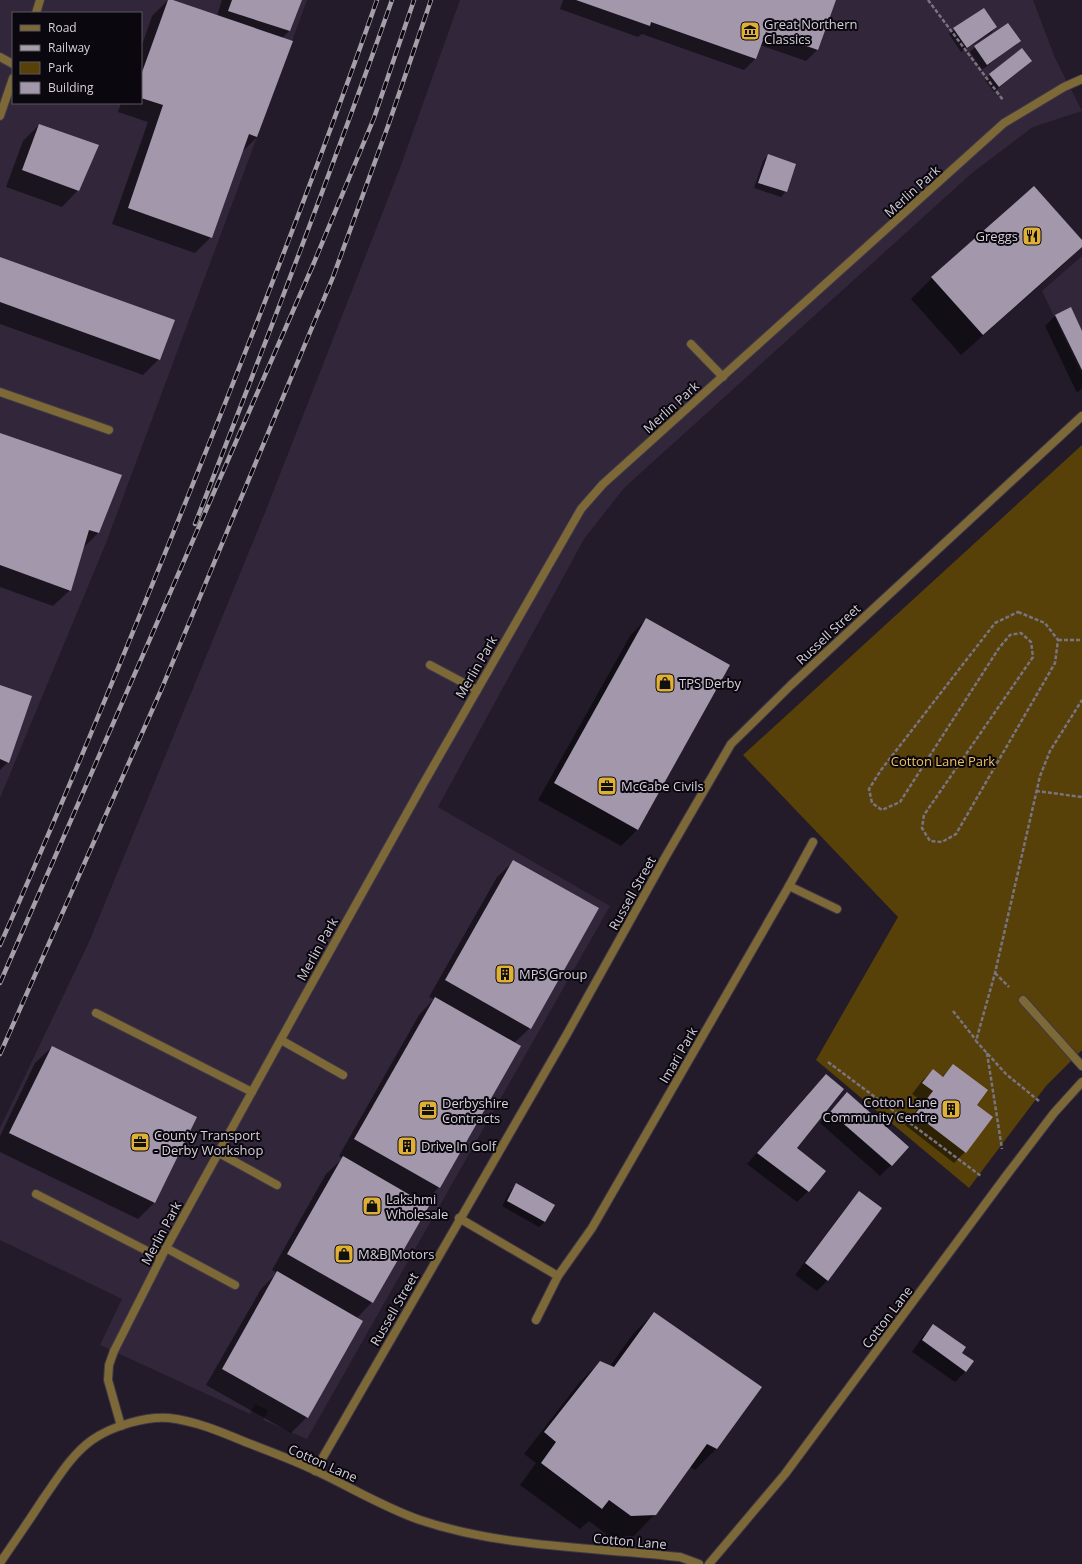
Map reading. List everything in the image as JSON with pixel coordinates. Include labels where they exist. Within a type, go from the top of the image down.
[{"type":"street","points":[[36,12],[40,0]]},
{"type":"street","points":[[0,57],[12,63]]},
{"type":"street","name":"Merlin Park","points":[[121,1426],[108,1380],[109,1365],[114,1351],[166,1248],[218,1153],[418,793],[581,509],[603,484],[998,129],[1064,87],[1082,79]]},
{"type":"street","points":[[0,116],[12,81]]},
{"type":"street","points":[[691,344],[723,377]]},
{"type":"street","points":[[0,392],[109,430]]},
{"type":"street","name":"Russell Street","points":[[315,1471],[459,1218],[567,1034],[666,856],[731,744],[791,685],[1082,416]]},
{"type":"street","points":[[430,665],[477,690]]},
{"type":"street","name":"Imari Park","points":[[536,1320],[558,1276],[592,1228],[813,842]]},
{"type":"street","points":[[789,886],[837,909]]},
{"type":"street","points":[[1022,1000],[1082,1066]]},
{"type":"street","points":[[96,1013],[252,1092]]},
{"type":"street","points":[[281,1040],[343,1075]]},
{"type":"street","name":"Cotton Lane","points":[[709,1564],[785,1474],[1006,1176],[1054,1113],[1082,1082]]},
{"type":"street","points":[[218,1153],[277,1185]]},
{"type":"street","points":[[36,1194],[161,1258]]},
{"type":"street","points":[[459,1218],[558,1276]]},
{"type":"street","points":[[166,1248],[235,1285]]},
{"type":"street","name":"Cotton Lane","points":[[0,1564],[65,1467],[80,1450],[93,1439],[121,1426],[149,1419],[168,1418],[192,1422],[315,1471],[419,1520],[463,1532],[538,1544],[673,1557],[699,1564]]},
{"type":"path","points":[[928,0],[1015,117]]},
{"type":"path","points":[[1018,612],[1045,623],[1058,640],[1055,663],[956,834],[942,842],[930,841],[922,828],[924,815],[1033,657],[1031,642],[1021,633],[1010,635],[999,648],[900,802],[882,810],[872,804],[868,790],[881,770],[995,623],[1018,612]]},
{"type":"path","points":[[1058,640],[1082,640]]},
{"type":"path","points":[[976,1041],[995,973],[1040,776],[1050,751],[1082,700]]},
{"type":"path","points":[[1036,791],[1082,797]]},
{"type":"path","points":[[953,1011],[976,1041],[1006,1074],[1054,1113]]},
{"type":"path","points":[[987,1053],[1006,1176]]},
{"type":"path","points":[[828,1062],[997,1188]]},
{"type":"shaded area","points":[[0,0],[307,0],[257,137],[106,543],[0,798]]},
{"type":"shaded area","points":[[460,0],[1033,0],[1055,58],[1082,111],[1033,127],[972,173],[624,488],[584,539],[438,807],[610,906],[307,1439],[263,1420],[268,1410],[255,1404],[250,1414],[100,1345],[122,1299],[0,1240],[0,1128],[89,942],[264,515],[400,168]]},
{"type":"shaded area","points":[[1082,256],[1082,375],[1042,291]]},
{"type":"green space","name":"Cotton Lane Park","points":[[1082,445],[1082,1050],[1046,1086],[969,1188],[816,1060],[898,917],[743,755]]},
{"type":"building","points":[[168,0],[173,0],[293,41],[257,137],[249,134],[212,238],[128,208],[163,105],[142,98],[142,72]]},
{"type":"building","points":[[232,0],[302,0],[290,31],[228,11]]},
{"type":"building","name":"Great Northern Classics","points":[[576,0],[836,0],[818,50],[766,32],[756,59],[651,22],[650,26]]},
{"type":"building","points":[[984,8],[997,27],[967,48],[953,28]]},
{"type":"building","points":[[1008,23],[1021,41],[987,65],[974,46]]},
{"type":"building","points":[[1022,48],[1032,61],[999,87],[989,74]]},
{"type":"building","points":[[39,124],[99,145],[79,191],[22,170]]},
{"type":"building","points":[[768,154],[796,164],[787,192],[758,183]]},
{"type":"building","points":[[1034,186],[1082,240],[1082,247],[983,335],[931,277]]},
{"type":"building","points":[[0,257],[175,320],[160,360],[0,302]]},
{"type":"building","points":[[1071,307],[1082,331],[1082,370],[1055,315]]},
{"type":"building","points":[[0,433],[122,475],[99,533],[89,530],[71,591],[0,565]]},
{"type":"building","points":[[646,618],[730,665],[638,830],[554,783]]},
{"type":"building","points":[[0,685],[32,696],[9,763],[0,759]]},
{"type":"building","points":[[513,860],[599,908],[531,1029],[445,980]]},
{"type":"building","points":[[435,997],[521,1046],[440,1188],[354,1139]]},
{"type":"building","points":[[52,1046],[197,1117],[155,1203],[9,1133]]},
{"type":"building","name":"Cotton Lane Community Centre","points":[[953,1064],[988,1090],[977,1105],[993,1117],[966,1153],[915,1114],[933,1091],[922,1083],[933,1069],[943,1077]]},
{"type":"building","points":[[826,1074],[844,1089],[797,1148],[826,1171],[809,1192],[757,1153]]},
{"type":"building","points":[[847,1092],[909,1147],[892,1166],[830,1112]]},
{"type":"building","points":[[343,1156],[429,1206],[373,1303],[287,1254]]},
{"type":"building","points":[[516,1183],[555,1205],[545,1222],[507,1201]]},
{"type":"building","points":[[859,1191],[882,1208],[828,1281],[805,1263]]},
{"type":"building","points":[[277,1271],[363,1321],[308,1418],[222,1369]]},
{"type":"building","points":[[654,1312],[762,1387],[717,1449],[707,1444],[656,1515],[631,1516],[609,1500],[602,1509],[541,1463],[556,1442],[544,1432],[600,1361],[614,1367]]},
{"type":"building","points":[[933,1324],[966,1347],[962,1353],[974,1361],[966,1372],[922,1340]]},
{"type":"railway","points":[[0,945],[92,732],[206,452],[306,195],[377,0]]},
{"type":"railway","points":[[195,524],[296,263],[392,0]]},
{"type":"railway","points":[[0,983],[313,265],[374,118],[414,0]]},
{"type":"railway","points":[[0,1054],[162,688],[333,277],[388,126],[431,0]]},
{"type":"place","name":"Great Northern Classics","points":[[750,31]]},
{"type":"place","name":"Greggs","points":[[1032,236]]},
{"type":"place","name":"TPS Derby","points":[[665,683]]},
{"type":"place","name":"McCabe Civils","points":[[607,786]]},
{"type":"place","name":"MPS Group","points":[[505,974]]},
{"type":"place","name":"Cotton Lane Community Centre","points":[[951,1109]]},
{"type":"place","name":"Derbyshire Contracts","points":[[428,1110]]},
{"type":"place","name":"County Transport - Derby Workshop","points":[[140,1142]]},
{"type":"place","name":"Drive In Golf","points":[[407,1146]]},
{"type":"place","name":"Lakshmi Wholesale","points":[[372,1206]]},
{"type":"place","name":"M&B Motors","points":[[344,1254]]}]
